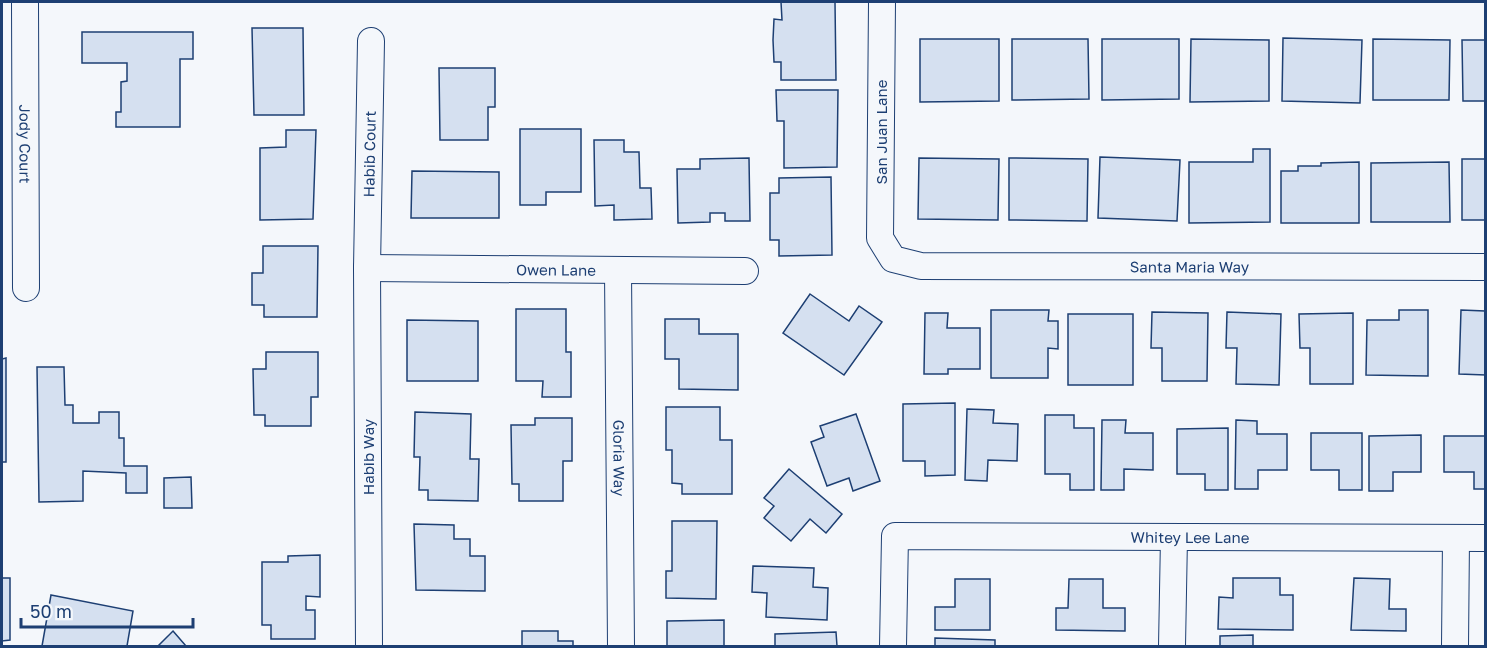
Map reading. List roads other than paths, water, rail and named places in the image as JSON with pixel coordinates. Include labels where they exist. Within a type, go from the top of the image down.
[{"type":"street","name":"Jody Court","points":[[24,2],[26,288]]},
{"type":"street","name":"San Juan Lane","points":[[882,2],[880,238],[893,259]]},
{"type":"street","name":"Habib Court","points":[[367,268],[372,41]]},
{"type":"street","name":"Santa Maria Way","points":[[893,259],[921,266],[1485,267]]},
{"type":"street","name":"Owen Lane","points":[[367,268],[745,271]]},
{"type":"street","name":"Habib Way","points":[[367,268],[369,646]]},
{"type":"street","name":"Gloria Way","points":[[618,270],[621,646]]},
{"type":"street","name":"Whitey Lee Lane","points":[[893,646],[895,537],[1485,537]]},
{"type":"street","points":[[1172,646],[1174,537]]},
{"type":"street","points":[[1455,646],[1456,537]]}]
